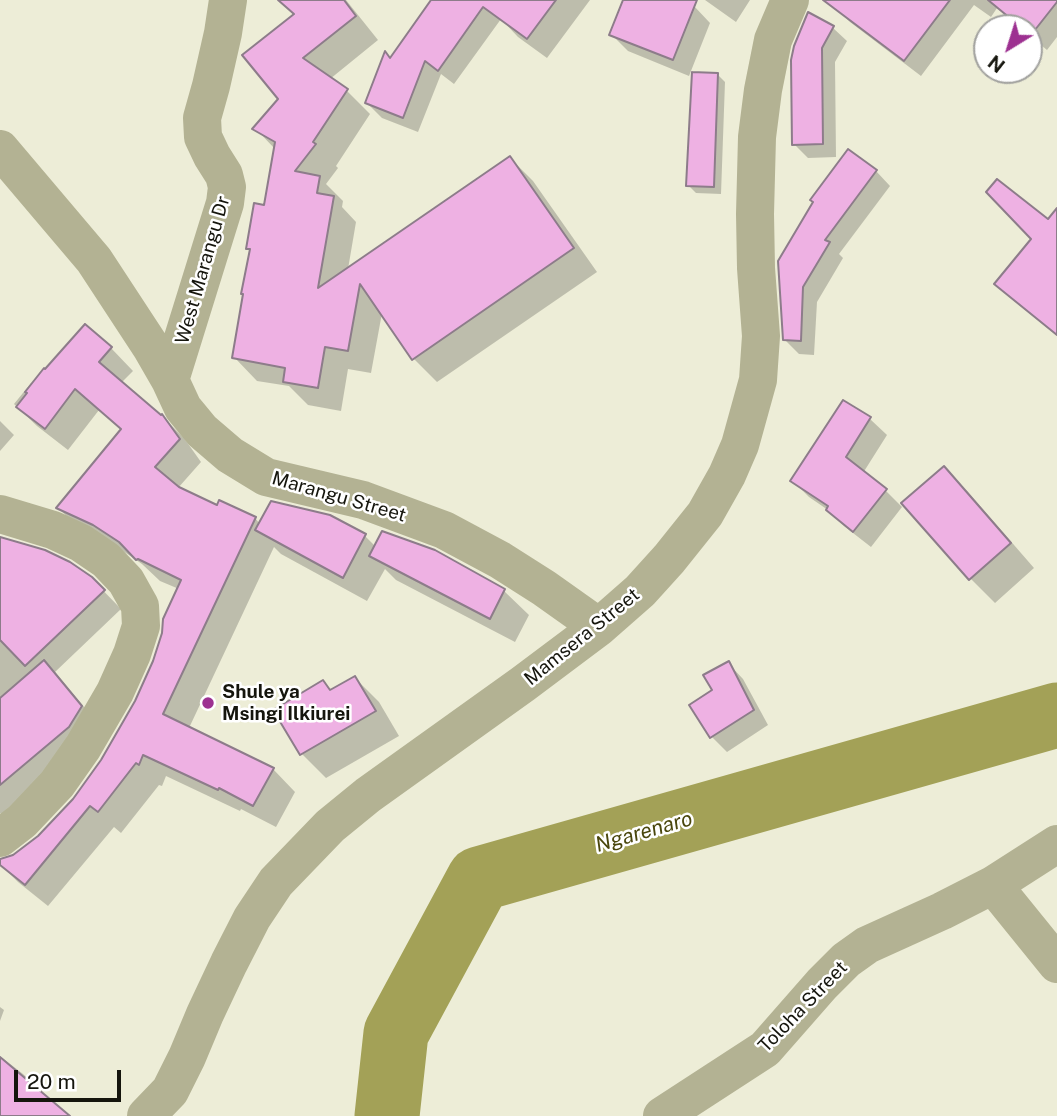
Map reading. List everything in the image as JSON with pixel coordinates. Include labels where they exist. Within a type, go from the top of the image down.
[{"type":"street","name":"West Marangu Dr","points":[[170,380],[225,203],[227,187],[224,175],[203,136],[202,118],[228,0]]},
{"type":"street","name":"Mamsera Street","points":[[146,1116],[170,1091],[229,963],[252,918],[276,882],[330,826],[368,794],[599,628],[640,591],[705,514],[740,445],[758,380],[761,336],[756,268],[757,137],[773,40],[790,0]]},
{"type":"street","name":"Marangu Street","points":[[0,149],[94,260],[151,347],[183,408],[195,424],[230,456],[266,477],[363,500],[444,530],[533,581],[599,628]]},
{"type":"street","points":[[0,514],[53,530],[81,543],[106,560],[126,581],[140,606],[141,626],[115,692],[83,747],[57,784],[22,821],[0,838]]},
{"type":"street","name":"Toloha Street","points":[[662,1116],[765,1049],[822,984],[846,960],[867,945],[993,885],[1057,844]]},
{"type":"street","points":[[993,885],[1057,964]]},
{"type":"building","points":[[278,0],[344,0],[356,16],[303,58],[348,89],[313,142],[316,144],[295,171],[320,176],[317,193],[334,196],[318,288],[510,156],[574,248],[412,360],[360,284],[348,351],[325,347],[318,388],[283,382],[285,368],[232,358],[250,249],[246,249],[254,203],[264,205],[275,142],[252,129],[278,99],[242,55],[294,14]]},
{"type":"building","points":[[431,0],[556,0],[527,39],[483,7],[438,71],[425,61],[403,118],[365,103],[385,51],[390,58]]},
{"type":"building","points":[[623,0],[697,0],[673,60],[609,35]]},
{"type":"building","points":[[823,0],[950,0],[904,61]]},
{"type":"building","points":[[988,0],[1057,0],[1043,20],[1043,14],[1005,14]]},
{"type":"building","points":[[808,12],[834,26],[822,48],[823,144],[792,145],[791,60]]},
{"type":"building","points":[[692,72],[718,73],[714,187],[686,186]]},
{"type":"building","points":[[848,149],[877,170],[825,240],[830,242],[803,287],[801,341],[783,340],[778,261],[813,202],[810,200]]},
{"type":"building","points":[[997,179],[1048,219],[1057,208],[1057,335],[994,284],[1031,239],[986,192]]},
{"type":"building","points":[[85,324],[112,347],[99,362],[162,414],[180,439],[155,467],[179,487],[217,505],[219,500],[256,517],[163,714],[274,768],[253,806],[143,755],[139,765],[136,763],[98,812],[90,806],[25,885],[0,865],[0,859],[13,855],[38,836],[73,799],[101,760],[135,701],[153,661],[162,633],[163,619],[181,580],[136,560],[119,542],[93,525],[56,508],[121,429],[75,389],[45,429],[16,407],[44,368]]},
{"type":"building","points":[[843,400],[871,417],[846,457],[887,489],[853,532],[826,510],[828,506],[790,481]]},
{"type":"building","points":[[944,466],[1011,543],[969,580],[901,503]]},
{"type":"building","points":[[271,501],[330,515],[366,534],[343,578],[255,530]]},
{"type":"building","points":[[382,531],[435,550],[505,589],[490,619],[369,556]]},
{"type":"building","points":[[0,537],[45,550],[70,562],[105,590],[25,666],[0,640]]},
{"type":"building","points":[[44,660],[82,706],[69,727],[0,785],[0,698]]},
{"type":"building","points":[[729,661],[754,710],[710,738],[689,705],[712,690],[703,675]]},
{"type":"building","points":[[355,676],[376,711],[300,755],[273,710],[323,680],[330,690]]},
{"type":"building","points":[[0,1057],[70,1116],[0,1116]]},
{"type":"waterway","name":"Ngarenaro","points":[[387,1116],[396,1033],[479,879],[1057,715]]},
{"type":"place","name":"Shule ya Msingi Ilkiurei","points":[[208,703]]}]
